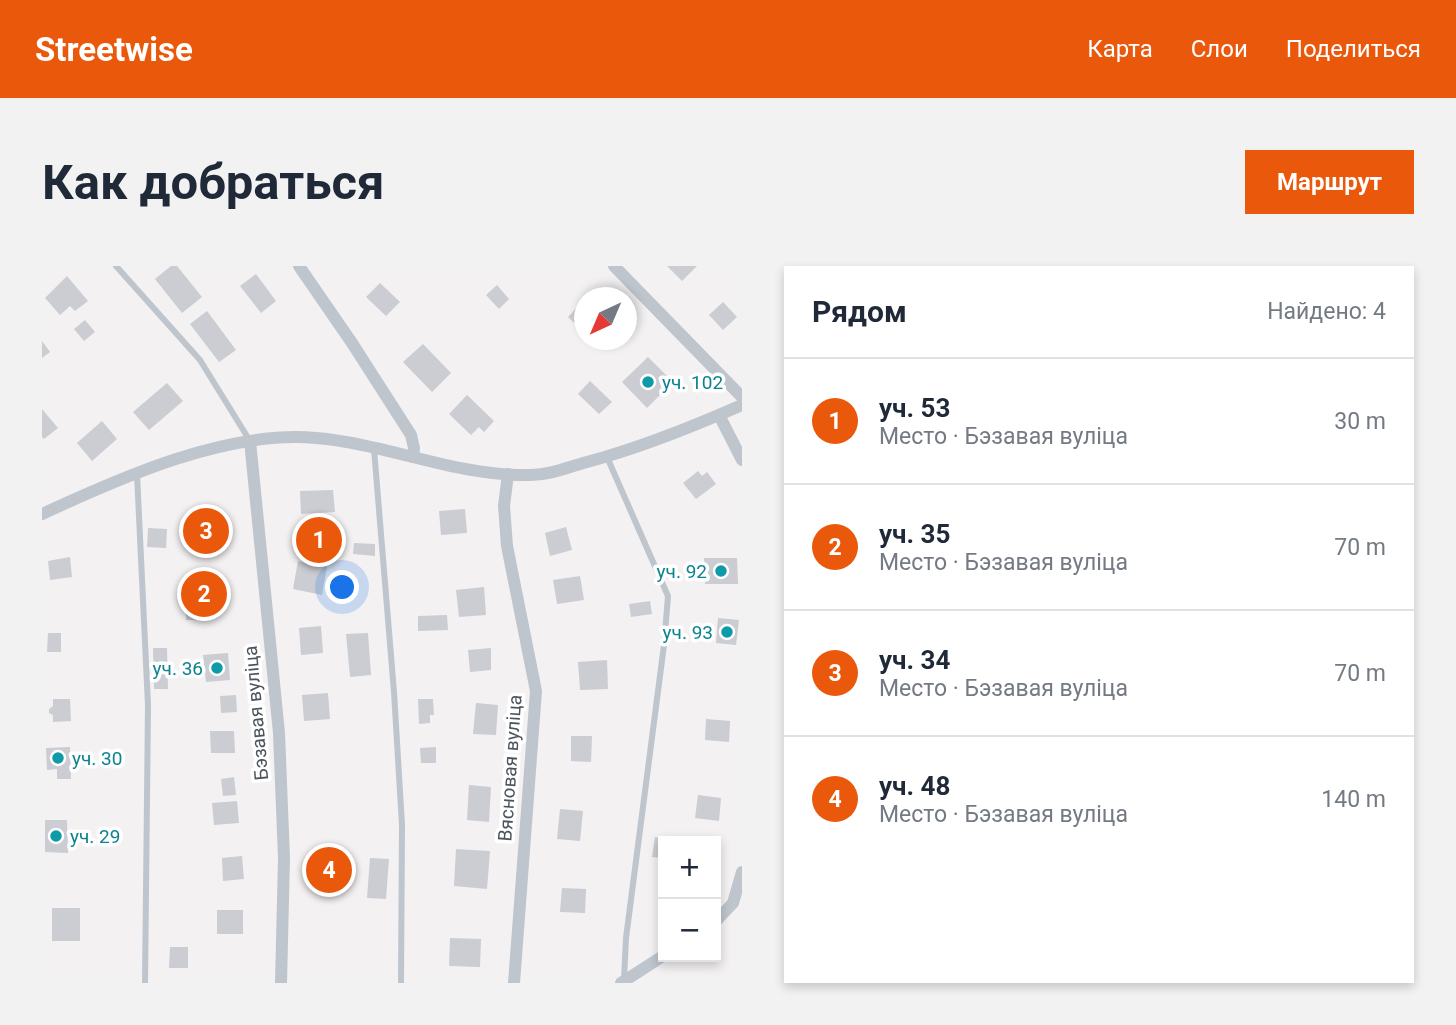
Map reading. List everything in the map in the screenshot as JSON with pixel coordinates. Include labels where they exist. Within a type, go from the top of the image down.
[{"type":"street","points":[[299,266],[411,435],[413,457]]},
{"type":"street","points":[[614,266],[742,397]]},
{"type":"street","points":[[42,514],[136,472],[250,441],[281,437],[317,438],[455,467],[531,475],[554,472],[607,457],[742,405]]},
{"type":"street","points":[[719,415],[742,460]]},
{"type":"street","name":"Бэзавая вуліца","points":[[250,441],[279,733],[285,858],[281,983]]},
{"type":"street","name":"Вясновая вуліца","points":[[508,474],[504,506],[508,546],[536,691],[514,983]]},
{"type":"street","points":[[721,916],[733,903],[742,872]]},
{"type":"street","points":[[623,982],[658,959]]},
{"type":"lane","points":[[116,266],[200,360],[250,441]]},
{"type":"lane","points":[[374,449],[402,825],[401,983]]},
{"type":"lane","points":[[607,457],[668,596],[626,937],[623,982]]},
{"type":"lane","points":[[136,472],[148,705],[145,983]]},
{"type":"building","points":[[171,266],[177,266],[202,297],[182,313],[155,279]]},
{"type":"building","points":[[667,266],[697,266],[682,281]]},
{"type":"building","points":[[256,274],[276,301],[261,313],[240,286]]},
{"type":"building","points":[[67,276],[88,301],[75,311],[70,306],[60,315],[45,298]]},
{"type":"building","points":[[380,283],[400,302],[386,316],[366,297]]},
{"type":"building","points":[[497,285],[509,299],[499,309],[486,295]]},
{"type":"building","points":[[723,302],[737,317],[723,330],[709,315]]},
{"type":"building","points":[[207,311],[236,350],[219,362],[190,324]]},
{"type":"building","points":[[574,311],[574,323],[568,317]]},
{"type":"building","points":[[85,320],[95,332],[84,341],[74,329]]},
{"type":"building","points":[[42,341],[50,352],[42,358]]},
{"type":"building","points":[[423,344],[451,373],[432,392],[403,362]]},
{"type":"building","name":"уч. 102","points":[[648,357],[673,382],[647,408],[622,382]]},
{"type":"building","points":[[590,381],[612,402],[599,414],[578,394]]},
{"type":"building","points":[[167,383],[183,401],[149,430],[133,412]]},
{"type":"building","points":[[467,395],[494,421],[484,432],[479,427],[471,435],[449,414]]},
{"type":"building","points":[[42,409],[58,428],[44,439],[42,437]]},
{"type":"building","points":[[102,421],[117,439],[92,461],[77,443]]},
{"type":"building","points":[[698,471],[702,476],[707,472],[716,484],[696,499],[683,483]]},
{"type":"building","points":[[333,490],[335,512],[301,514],[300,491]]},
{"type":"building","points":[[465,509],[467,533],[441,535],[439,511]]},
{"type":"building","points":[[218,516],[220,544],[195,546],[193,518]]},
{"type":"building","points":[[305,524],[339,531],[334,557],[299,550]]},
{"type":"building","points":[[566,527],[572,550],[550,556],[545,533]]},
{"type":"building","points":[[148,528],[167,529],[166,548],[147,547]]},
{"type":"building","points":[[354,543],[375,544],[375,556],[353,554]]},
{"type":"building","points":[[70,557],[72,577],[50,580],[48,561]]},
{"type":"building","name":"уч. 92","points":[[704,558],[737,558],[738,584],[705,584]]},
{"type":"building","points":[[298,561],[327,567],[322,595],[293,589]]},
{"type":"building","points":[[580,576],[584,600],[557,604],[553,580]]},
{"type":"building","points":[[186,579],[223,579],[223,608],[200,609],[200,620],[186,620]]},
{"type":"building","points":[[484,587],[486,615],[459,617],[456,590]]},
{"type":"building","points":[[650,601],[652,614],[631,617],[629,604]]},
{"type":"building","points":[[447,615],[448,630],[418,631],[418,616]]},
{"type":"building","name":"уч. 93","points":[[718,618],[739,620],[736,645],[716,643]]},
{"type":"building","points":[[321,626],[323,653],[301,655],[299,628]]},
{"type":"building","points":[[48,633],[61,633],[61,652],[47,652]]},
{"type":"building","points":[[368,633],[371,675],[350,677],[346,634]]},
{"type":"building","points":[[153,648],[167,648],[168,689],[154,689]]},
{"type":"building","points":[[491,648],[491,670],[470,672],[468,650]]},
{"type":"building","name":"уч. 36","points":[[228,653],[230,680],[206,682],[203,655]]},
{"type":"building","points":[[607,660],[608,689],[580,690],[578,662]]},
{"type":"building","points":[[328,693],[330,719],[304,721],[302,695]]},
{"type":"building","points":[[236,695],[237,712],[221,713],[220,696]]},
{"type":"building","points":[[53,699],[70,699],[71,721],[53,722],[49,709],[53,706]]},
{"type":"building","points":[[418,699],[433,699],[434,715],[430,715],[430,723],[419,724]]},
{"type":"building","points":[[476,703],[498,705],[496,735],[473,734]]},
{"type":"building","points":[[706,719],[730,721],[729,742],[705,740]]},
{"type":"building","points":[[210,731],[234,731],[235,753],[211,753]]},
{"type":"building","points":[[571,736],[592,736],[591,762],[571,761]]},
{"type":"building","name":"уч. 30","points":[[70,747],[71,779],[57,779],[57,769],[47,770],[46,748]]},
{"type":"building","points":[[436,747],[436,763],[421,763],[420,748]]},
{"type":"building","points":[[234,777],[236,795],[223,796],[221,779]]},
{"type":"building","points":[[469,785],[491,787],[489,822],[467,820]]},
{"type":"building","points":[[698,795],[721,798],[719,821],[695,818]]},
{"type":"building","points":[[237,801],[239,823],[214,825],[212,803]]},
{"type":"building","points":[[560,809],[583,811],[580,841],[557,839]]},
{"type":"building","name":"уч. 29","points":[[45,820],[67,820],[68,853],[45,852]]},
{"type":"building","points":[[655,837],[658,837],[658,858],[652,857]]},
{"type":"building","points":[[456,849],[490,851],[487,889],[454,886]]},
{"type":"building","points":[[242,856],[244,879],[223,881],[222,858]]},
{"type":"building","points":[[316,857],[343,857],[343,884],[316,883]]},
{"type":"building","points":[[370,858],[389,859],[386,899],[367,898]]},
{"type":"building","points":[[562,888],[586,889],[585,913],[560,912]]},
{"type":"building","points":[[52,908],[80,908],[80,941],[52,941]]},
{"type":"building","points":[[217,910],[243,910],[243,934],[217,934]]},
{"type":"building","points":[[450,938],[481,939],[480,967],[449,966]]},
{"type":"building","points":[[170,947],[188,947],[188,968],[169,968]]},
{"type":"place","name":"уч. 102","points":[[648,382]]},
{"type":"place","name":"уч. 34","points":[[206,531]]},
{"type":"place","name":"уч. 53","points":[[319,540]]},
{"type":"place","name":"уч. 92","points":[[721,571]]},
{"type":"place","name":"уч. 35","points":[[204,594]]},
{"type":"place","name":"уч. 93","points":[[727,632]]},
{"type":"place","name":"уч. 36","points":[[217,668]]},
{"type":"place","name":"уч. 30","points":[[58,758]]},
{"type":"place","name":"уч. 29","points":[[56,836]]},
{"type":"place","name":"уч. 48","points":[[329,870]]}]
